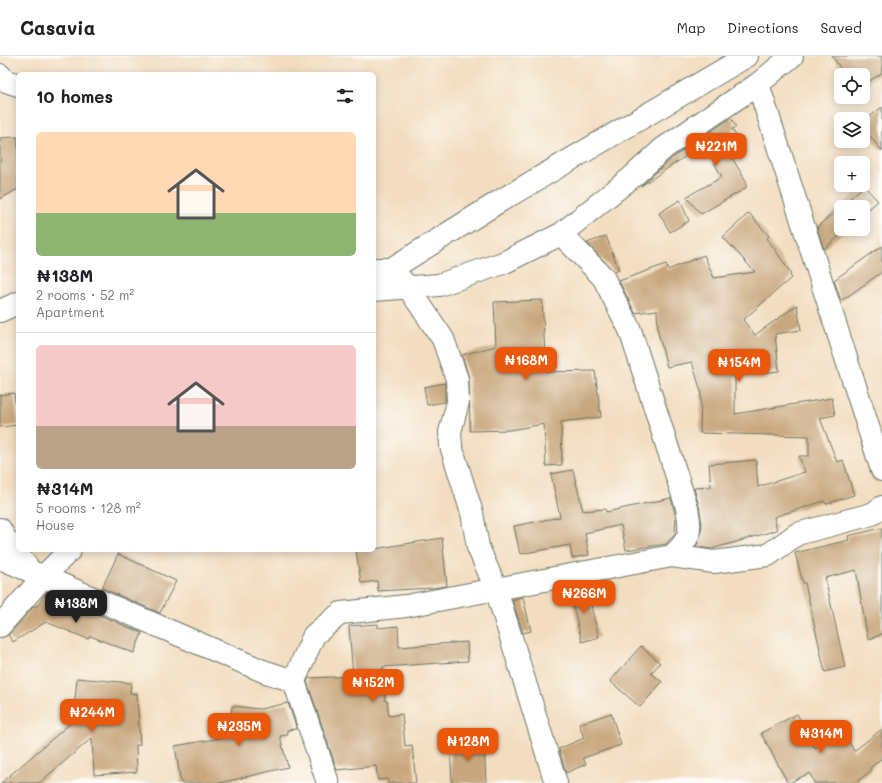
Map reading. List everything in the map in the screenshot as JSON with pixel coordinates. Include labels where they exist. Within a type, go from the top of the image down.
[{"type":"street","points":[[376,280],[382,269],[747,56]]},
{"type":"street","points":[[376,290],[439,285],[503,263],[561,234],[664,148],[758,84],[792,56]]},
{"type":"street","points":[[0,74],[6,81],[16,84]]},
{"type":"street","points":[[758,84],[882,470]]},
{"type":"street","points":[[561,234],[603,277],[630,330],[687,508],[691,526],[686,543],[672,556]]},
{"type":"street","points":[[382,269],[408,288],[443,339],[457,379],[458,402],[450,432],[451,446],[472,513],[478,547],[496,589],[556,783]]},
{"type":"street","points":[[0,311],[16,304]]},
{"type":"street","points":[[328,783],[294,681],[314,635],[341,613],[406,606],[672,556],[714,562],[768,555],[797,534],[872,514],[882,507]]},
{"type":"street","points":[[0,529],[5,538],[16,550]]},
{"type":"street","points":[[18,552],[37,573]]},
{"type":"street","points":[[0,626],[37,573],[67,552]]},
{"type":"street","points":[[0,558],[263,670],[294,681]]},
{"type":"building","points":[[832,56],[882,56],[882,73],[870,81],[870,68],[840,68]]},
{"type":"building","points":[[882,107],[882,151],[870,136],[870,116]]},
{"type":"building","points":[[731,118],[736,127],[732,129],[744,150],[731,156],[746,181],[746,188],[701,214],[686,197],[722,177],[704,144],[641,186],[672,158]]},
{"type":"building","points":[[16,137],[16,190],[0,199],[0,138]]},
{"type":"building","points":[[857,192],[870,192],[878,201],[870,208],[870,200],[848,200]]},
{"type":"building","points":[[680,200],[689,221],[670,232],[659,213]]},
{"type":"building","points":[[834,212],[834,236],[839,236],[824,249],[817,227]]},
{"type":"building","points":[[749,213],[769,236],[767,238],[790,272],[791,278],[743,320],[755,335],[797,305],[801,330],[775,334],[779,371],[735,376],[735,414],[832,398],[835,415],[820,418],[837,462],[843,460],[854,495],[826,504],[824,501],[774,517],[777,530],[712,549],[696,547],[700,537],[702,524],[694,488],[711,487],[709,464],[756,460],[758,487],[805,472],[799,456],[809,456],[809,436],[700,433],[701,392],[692,362],[667,367],[658,332],[657,310],[635,313],[619,281],[666,264],[668,270],[704,255],[714,278],[755,272],[723,237]]},
{"type":"building","points":[[606,236],[619,270],[614,272],[587,243]]},
{"type":"building","points":[[882,246],[882,272],[841,301],[834,280]]},
{"type":"building","points":[[542,300],[546,372],[595,371],[601,417],[561,422],[562,465],[546,466],[544,424],[510,430],[470,431],[469,378],[462,355],[496,346],[494,302]]},
{"type":"building","points":[[445,383],[445,402],[427,405],[424,387]]},
{"type":"building","points":[[14,393],[16,425],[0,427],[0,395]]},
{"type":"building","points":[[573,470],[583,511],[605,509],[606,512],[671,498],[676,518],[675,534],[666,544],[626,550],[621,525],[585,533],[589,555],[572,558],[570,545],[520,554],[514,526],[560,517],[551,474]]},
{"type":"building","points":[[882,528],[882,634],[868,640],[856,570],[825,578],[845,667],[825,672],[805,583],[803,583],[795,553],[849,540],[848,536]]},
{"type":"building","points":[[442,538],[447,586],[378,591],[377,581],[361,583],[356,552],[376,552],[376,549]]},
{"type":"building","points":[[118,554],[176,581],[160,613],[102,588]]},
{"type":"building","points":[[586,586],[599,637],[582,642],[569,590]]},
{"type":"building","points":[[46,593],[142,633],[134,653],[90,636],[88,639],[46,622],[13,642],[8,635],[32,608],[38,605]]},
{"type":"building","points":[[523,597],[531,631],[523,633],[512,600]]},
{"type":"building","points":[[378,624],[378,628],[398,626],[399,647],[467,642],[468,661],[383,667],[385,701],[387,701],[389,716],[402,714],[405,746],[412,745],[416,783],[388,783],[388,779],[378,780],[376,766],[337,770],[307,682],[309,678],[353,676],[349,626]]},
{"type":"building","points":[[641,646],[660,663],[651,673],[662,682],[640,707],[610,681]]},
{"type":"building","points":[[77,678],[131,683],[130,693],[137,694],[140,745],[136,745],[137,772],[94,775],[92,738],[39,783],[1,783],[73,721]]},
{"type":"building","points":[[288,703],[297,729],[287,730],[288,735],[280,736],[288,767],[220,783],[181,783],[175,746],[221,738],[219,735],[230,731],[232,706],[260,709]]},
{"type":"building","points":[[611,713],[621,745],[583,758],[586,764],[566,773],[559,749],[584,738],[579,724]]},
{"type":"building","points":[[797,714],[815,748],[844,732],[854,751],[882,729],[882,758],[870,768],[872,770],[855,783],[814,783],[810,773],[788,783],[761,733]]},
{"type":"building","points":[[484,741],[486,783],[452,783],[450,743]]}]
